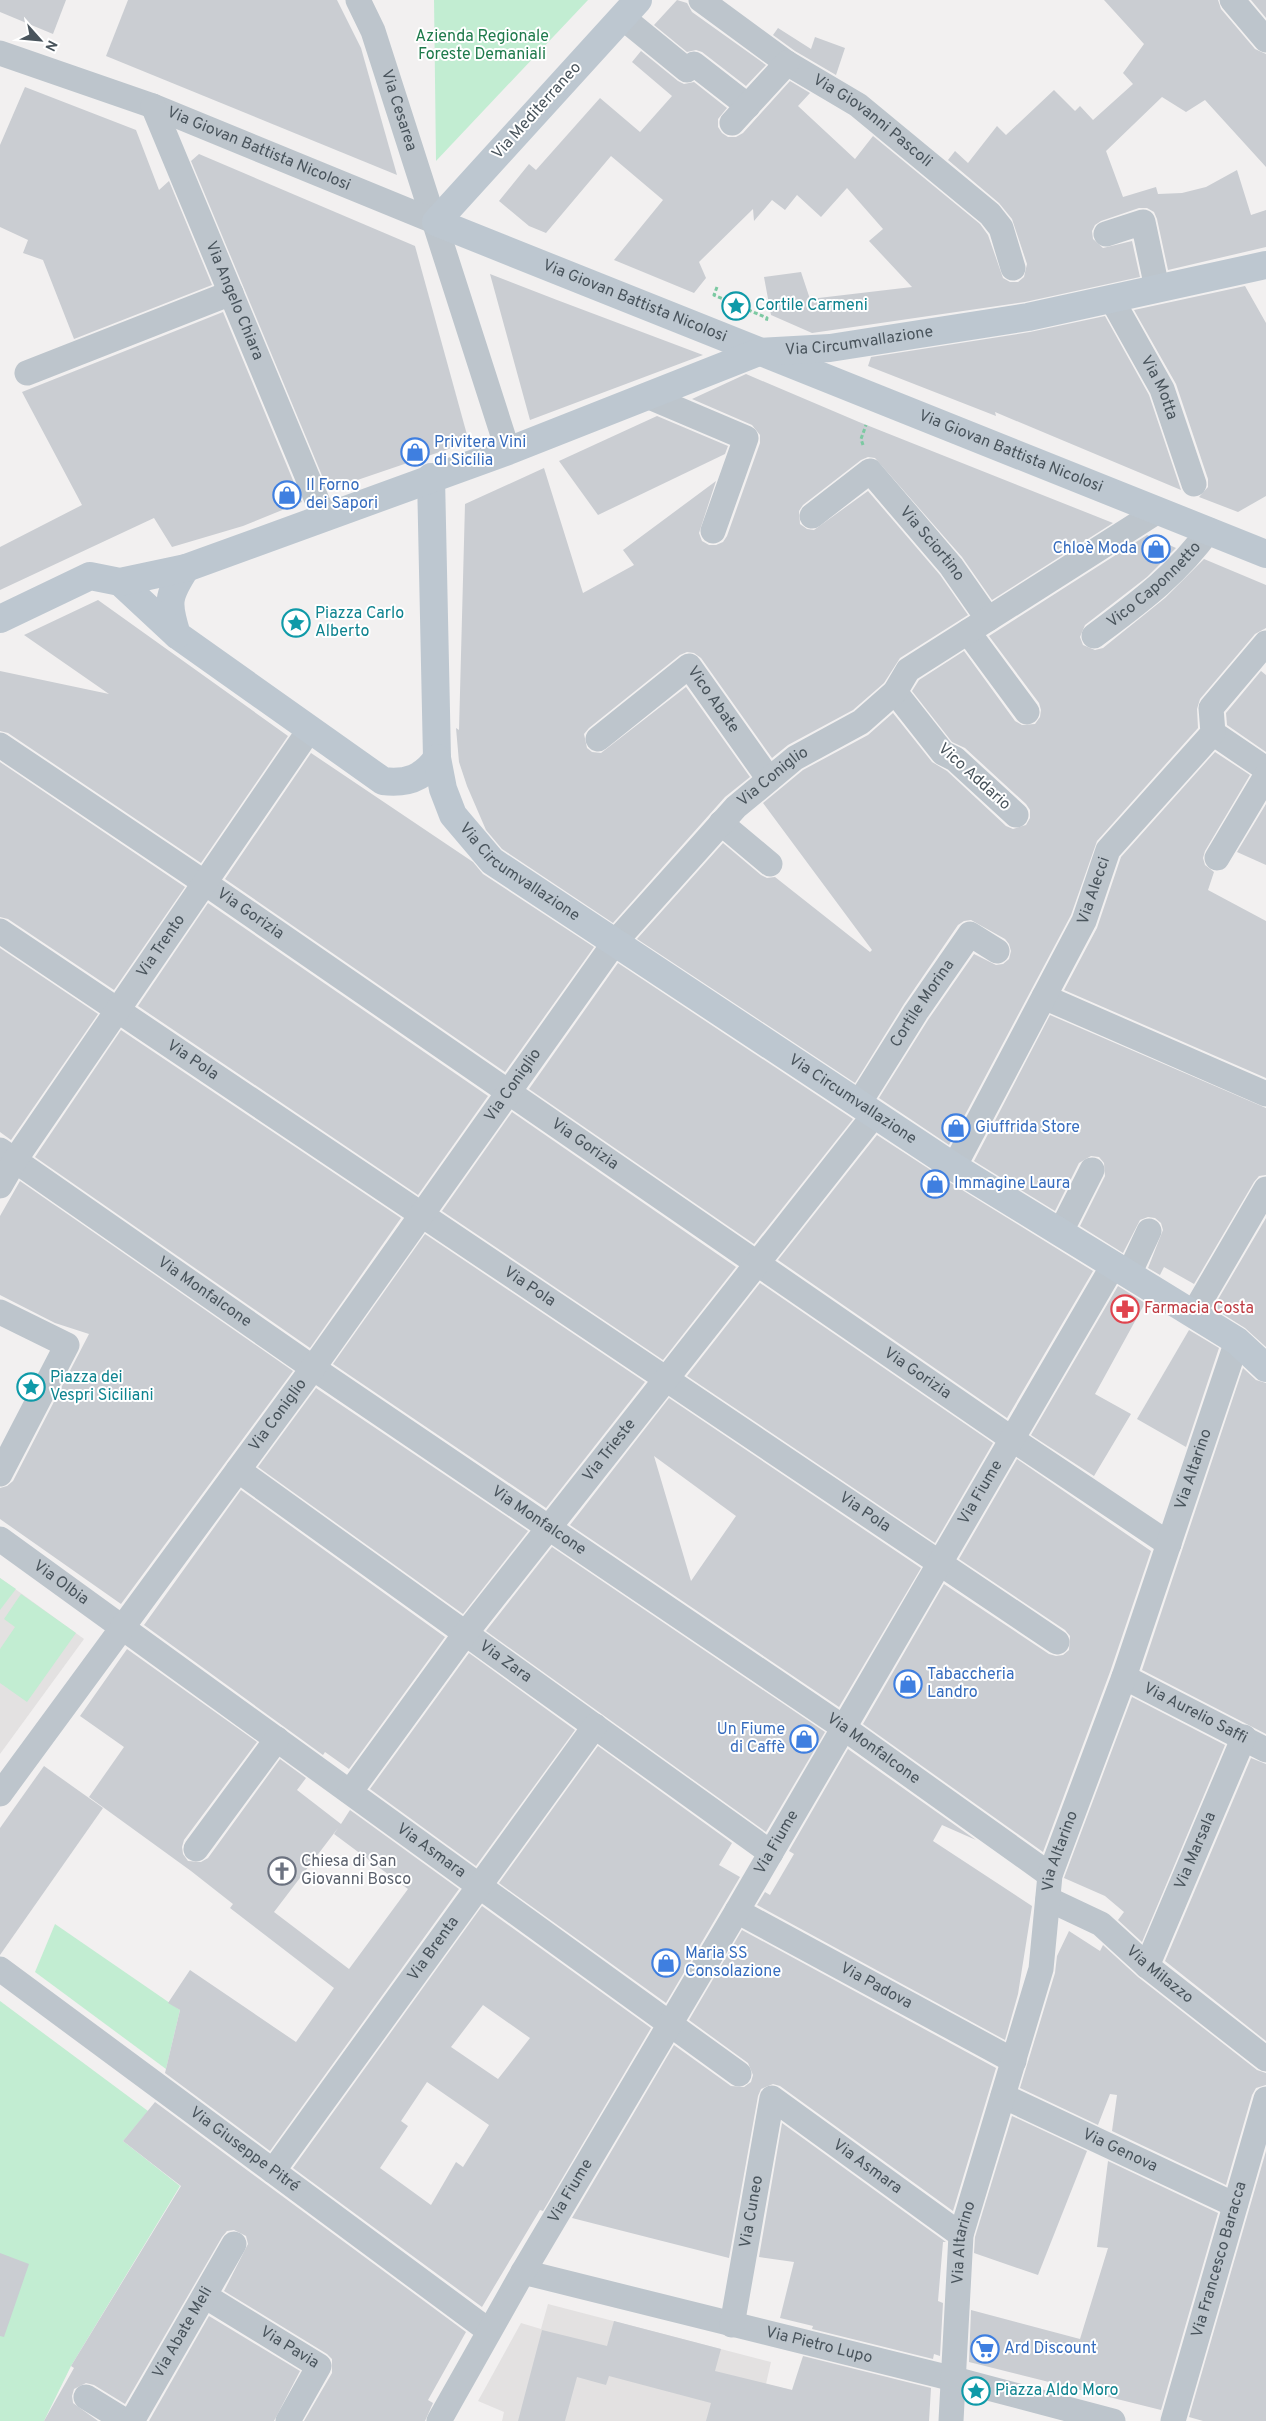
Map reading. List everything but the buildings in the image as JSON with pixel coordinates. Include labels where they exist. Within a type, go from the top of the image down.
[{"type":"street","name":"Via Cesarea","points":[[358,0],[373,31],[436,222],[508,451]]},
{"type":"street","name":"Via Giovanni Pascoli","points":[[701,0],[787,63],[858,106],[990,214],[1001,228],[1013,268]]},
{"type":"street","points":[[1232,0],[1266,40]]},
{"type":"street","name":"Via Mediterraneo","points":[[436,222],[630,9]]},
{"type":"street","points":[[630,9],[687,70],[694,64],[740,114],[787,63]]},
{"type":"street","name":"Via Giovan Battista Nicolosi","points":[[0,53],[153,106],[436,222],[1266,554]]},
{"type":"street","name":"Via Angelo Chiara","points":[[153,106],[320,507]]},
{"type":"street","points":[[1106,234],[1143,222],[1157,288]]},
{"type":"street","name":"Via Circumvallazione","points":[[120,582],[186,568],[320,507],[431,477],[508,451],[760,352],[830,348],[1028,317],[1266,265]]},
{"type":"street","points":[[27,373],[231,293]]},
{"type":"street","name":"Via Motta","points":[[1111,298],[1162,389],[1194,484]]},
{"type":"street","points":[[647,396],[746,438],[713,531]]},
{"type":"street","points":[[812,516],[870,471]]},
{"type":"street","name":"Via Sciortino","points":[[870,471],[951,566],[978,626],[1028,712]]},
{"type":"street","name":"Via Circumvallazione","points":[[431,477],[437,758],[443,789],[453,815],[492,861],[954,1167],[1236,1341],[1266,1368]]},
{"type":"street","name":"Via Coniglio","points":[[0,1794],[313,1368],[615,942],[721,823],[736,807],[795,758],[860,722],[895,692],[908,670],[1158,511]]},
{"type":"street","name":"Vico Caponnetto","points":[[1094,636],[1161,586],[1192,555],[1209,530]]},
{"type":"street","points":[[177,635],[170,612],[171,591],[186,568]]},
{"type":"street","points":[[0,619],[90,576],[120,582],[177,635],[305,737],[383,781],[400,783],[419,776],[437,758]]},
{"type":"street","points":[[1263,653],[1211,708],[1213,733],[1266,769]]},
{"type":"street","name":"Vico Abate","points":[[598,739],[688,666],[770,779]]},
{"type":"street","name":"Vico Addario","points":[[895,692],[943,753],[955,759],[1016,815]]},
{"type":"street","name":"Via Alecci","points":[[954,1167],[1084,921],[1108,850],[1213,733]]},
{"type":"street","name":"Via Trento","points":[[0,1186],[16,1157],[305,737]]},
{"type":"street","name":"Via Gorizia","points":[[0,745],[205,883],[758,1262],[1012,1439],[1169,1544]]},
{"type":"street","points":[[1217,858],[1266,776]]},
{"type":"street","points":[[721,823],[770,864]]},
{"type":"street","name":"Via Pola","points":[[0,931],[939,1565],[1057,1642]]},
{"type":"street","name":"Cortile Morina","points":[[867,1108],[916,1012],[970,934],[998,951]]},
{"type":"street","points":[[1044,996],[1266,1094]]},
{"type":"street","name":"Via Trieste","points":[[350,1792],[465,1634],[758,1262],[867,1108]]},
{"type":"street","name":"Via Monfalcone","points":[[16,1157],[313,1368],[844,1728],[1050,1875]]},
{"type":"street","points":[[1061,1232],[1092,1170]]},
{"type":"street","points":[[1193,1314],[1266,1189]]},
{"type":"street","name":"Via Fiume","points":[[439,2421],[490,2330],[1012,1439],[1121,1269],[1150,1231]]},
{"type":"street","points":[[0,1312],[67,1345],[0,1474]]},
{"type":"street","name":"Via Altarino","points":[[951,2421],[961,2235],[1041,1969],[1050,1875],[1124,1678],[1236,1341]]},
{"type":"street","name":"Via Zara","points":[[238,1470],[771,1853]]},
{"type":"street","name":"Via Olbia","points":[[0,1539],[122,1627]]},
{"type":"street","name":"Via Asmara","points":[[122,1627],[739,2074]]},
{"type":"street","name":"Via Aurelio Saffi","points":[[1124,1678],[1244,1737],[1266,1750]]},
{"type":"street","name":"Via Brenta","points":[[273,2171],[595,1726]]},
{"type":"street","name":"Via Marsala","points":[[1147,1966],[1244,1737]]},
{"type":"street","points":[[196,1849],[277,1739]]},
{"type":"street","name":"Via Milazzo","points":[[1048,1899],[1101,1924],[1147,1966],[1266,2059]]},
{"type":"street","name":"Via Padova","points":[[737,1911],[1014,2060]]},
{"type":"street","name":"Via Giuseppe Pitré","points":[[0,1969],[490,2330]]},
{"type":"street","name":"Via Genova","points":[[1003,2096],[1235,2205]]},
{"type":"street","name":"Via Asmara","points":[[772,2098],[961,2235]]},
{"type":"street","name":"Via Cuneo","points":[[732,2325],[772,2098]]},
{"type":"street","name":"Via Francesco Baracca","points":[[1172,2421],[1266,2099]]},
{"type":"street","name":"Via Abate Meli","points":[[132,2421],[234,2244]]},
{"type":"street","name":"Via Pietro Lupo","points":[[524,2272],[954,2379],[1114,2421]]},
{"type":"street","name":"Via Pavia","points":[[204,2296],[320,2366],[288,2421]]},
{"type":"street","points":[[86,2397],[125,2421]]},
{"type":"path","points":[[870,471],[862,439],[875,398]]},
{"type":"shaded area","points":[[0,1578],[84,1639],[0,1754]]},
{"type":"shaded area","points":[[548,2304],[771,2362],[766,2384],[792,2390],[785,2421],[502,2421],[504,2412],[478,2401],[521,2323],[541,2329]]},
{"type":"green space","name":"Azienda Regionale Foreste Demaniali","points":[[434,0],[588,0],[436,161]]},
{"type":"green space","points":[[0,1578],[16,1589],[0,1610]]},
{"type":"green space","points":[[21,1594],[76,1633],[27,1702],[0,1683],[0,1649],[15,1627],[4,1619]]},
{"type":"green space","points":[[55,1924],[180,2010],[166,2069],[35,1972]]},
{"type":"green space","points":[[0,2001],[148,2111],[123,2141],[180,2186],[71,2366],[44,2421],[0,2421]]},
{"type":"place","name":"Cortile Carmeni","points":[[736,306]]},
{"type":"place","name":"Privitera Vini di Sicilia","points":[[415,452]]},
{"type":"place","name":"Il Forno dei Sapori","points":[[287,495]]},
{"type":"place","name":"Chloè Moda","points":[[1156,549]]},
{"type":"place","name":"Piazza Carlo Alberto","points":[[296,623]]},
{"type":"place","name":"Giuffrida Store","points":[[956,1128]]},
{"type":"place","name":"Immagine Laura","points":[[935,1184]]},
{"type":"place","name":"Farmacia Costa","points":[[1125,1309]]},
{"type":"place","name":"Piazza dei Vespri Siciliani","points":[[31,1387]]},
{"type":"place","name":"Tabaccheria Landro","points":[[908,1684]]},
{"type":"place","name":"Un Fiume di Caffè","points":[[804,1739]]},
{"type":"place","name":"Chiesa di San Giovanni Bosco","points":[[282,1871]]},
{"type":"place","name":"Maria SS Consolazione","points":[[666,1963]]},
{"type":"place","name":"Ard Discount","points":[[985,2349]]},
{"type":"place","name":"Piazza Aldo Moro","points":[[976,2391]]}]
